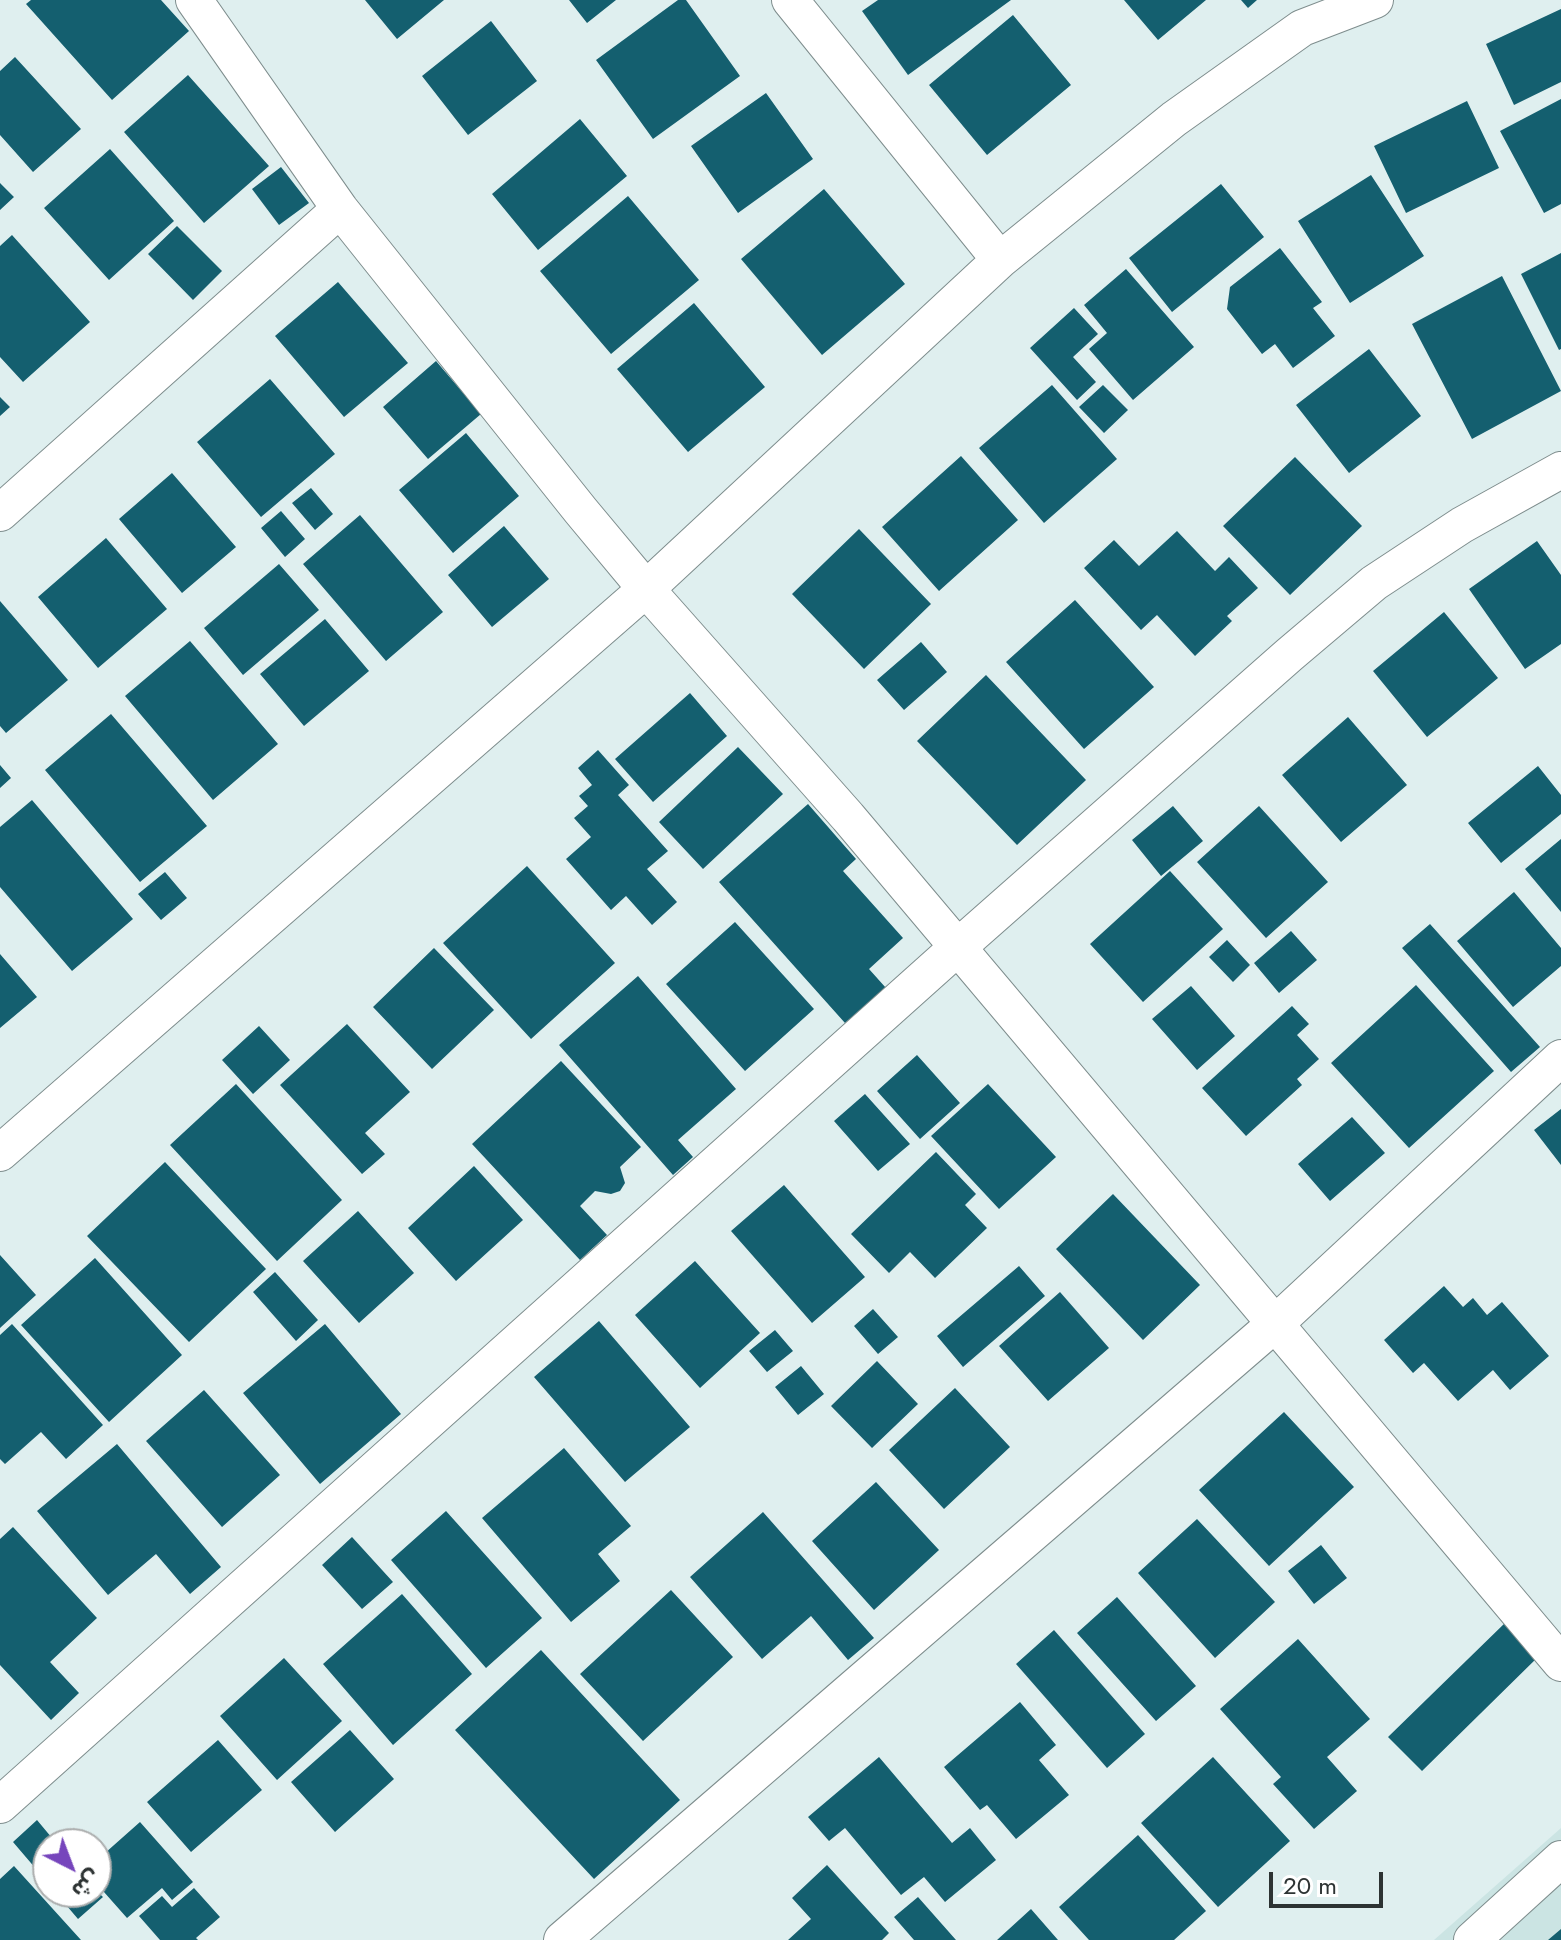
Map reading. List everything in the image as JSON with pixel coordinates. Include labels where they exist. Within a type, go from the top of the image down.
[{"type":"street","points":[[194,0],[340,209],[646,589],[848,817],[1276,1323],[1554,1641]]},
{"type":"street","points":[[790,0],[1000,260]]},
{"type":"street","points":[[0,1153],[646,589],[1000,260],[1309,14],[1375,0]]},
{"type":"street","points":[[0,513],[340,209]]},
{"type":"street","points":[[0,1805],[958,947],[1374,583],[1462,525],[1561,470]]},
{"type":"street","points":[[562,1940],[1276,1323],[1561,1058]]},
{"type":"street","points":[[1472,1940],[1561,1859]]},
{"type":"shaded area","points":[[1561,1828],[1561,1940],[1434,1940]]},
{"type":"building","points":[[31,0],[161,0],[189,31],[112,100],[26,4]]},
{"type":"building","points":[[365,0],[444,0],[397,39]]},
{"type":"building","points":[[569,0],[616,0],[587,23]]},
{"type":"building","points":[[678,0],[686,0],[740,76],[653,139],[596,60]]},
{"type":"building","points":[[878,0],[1011,0],[908,75],[862,11]]},
{"type":"building","points":[[1124,0],[1206,0],[1158,40]]},
{"type":"building","points":[[1241,0],[1257,0],[1248,8]]},
{"type":"building","points":[[1561,9],[1561,82],[1514,105],[1486,44]]},
{"type":"building","points":[[1013,15],[1071,85],[987,155],[929,85]]},
{"type":"building","points":[[491,21],[537,81],[468,135],[422,76]]},
{"type":"building","points":[[15,57],[81,129],[33,172],[0,135],[0,71]]},
{"type":"building","points":[[188,75],[269,166],[204,223],[124,132]]},
{"type":"building","points":[[766,93],[813,159],[738,213],[691,146]]},
{"type":"building","points":[[1561,99],[1561,204],[1544,213],[1500,131]]},
{"type":"building","points":[[1467,101],[1499,168],[1406,213],[1374,146]]},
{"type":"building","points":[[580,119],[627,176],[538,250],[492,194]]},
{"type":"building","points":[[110,149],[174,221],[109,280],[44,208]]},
{"type":"building","points":[[281,167],[309,203],[279,225],[252,189]]},
{"type":"building","points":[[1371,175],[1424,256],[1350,303],[1298,221]]},
{"type":"building","points":[[0,183],[14,197],[0,210]]},
{"type":"building","points":[[1221,184],[1264,237],[1172,312],[1129,258]]},
{"type":"building","points":[[824,189],[905,284],[822,355],[741,259]]},
{"type":"building","points":[[628,196],[699,280],[611,354],[540,271]]},
{"type":"building","points":[[177,226],[222,271],[193,300],[148,254]]},
{"type":"building","points":[[12,235],[90,322],[23,382],[0,357],[0,246]]},
{"type":"building","points":[[1280,248],[1322,302],[1313,308],[1335,336],[1293,368],[1275,344],[1262,354],[1227,309],[1230,287]]},
{"type":"building","points":[[1561,253],[1561,349],[1559,350],[1521,274]]},
{"type":"building","points":[[1126,269],[1194,347],[1133,400],[1089,349],[1107,333],[1084,305]]},
{"type":"building","points":[[1502,276],[1561,391],[1472,439],[1412,324]]},
{"type":"building","points":[[338,282],[408,363],[344,417],[275,336]]},
{"type":"building","points":[[694,303],[765,387],[688,452],[617,369]]},
{"type":"building","points":[[1074,308],[1098,334],[1073,357],[1096,382],[1077,400],[1030,348]]},
{"type":"building","points":[[1369,349],[1421,416],[1349,473],[1296,405]]},
{"type":"building","points":[[436,361],[481,414],[428,459],[383,407]]},
{"type":"building","points":[[270,379],[335,454],[261,517],[197,442]]},
{"type":"building","points":[[1052,385],[1117,459],[1044,523],[979,448]]},
{"type":"building","points":[[1103,385],[1128,410],[1104,433],[1079,407]]},
{"type":"building","points":[[0,397],[10,407],[0,416]]},
{"type":"building","points":[[466,433],[519,496],[453,553],[399,490]]},
{"type":"building","points":[[961,456],[1018,520],[939,591],[882,527]]},
{"type":"building","points":[[1295,457],[1362,526],[1290,595],[1223,526]]},
{"type":"building","points":[[172,473],[236,547],[182,593],[119,519]]},
{"type":"building","points":[[311,488],[333,514],[315,530],[292,503]]},
{"type":"building","points":[[281,511],[305,539],[285,557],[261,528]]},
{"type":"building","points":[[360,515],[443,612],[386,661],[303,564]]},
{"type":"building","points":[[504,526],[549,579],[492,627],[448,575]]},
{"type":"building","points":[[859,529],[931,604],[864,669],[792,594]]},
{"type":"building","points":[[1177,531],[1215,571],[1229,557],[1258,588],[1227,616],[1232,621],[1195,656],[1157,615],[1141,630],[1084,568],[1114,540],[1139,566]]},
{"type":"building","points":[[106,538],[167,609],[98,668],[38,597]]},
{"type":"building","points":[[1537,541],[1561,575],[1561,644],[1525,669],[1469,589]]},
{"type":"building","points":[[279,564],[319,610],[243,675],[204,628]]},
{"type":"building","points":[[1075,600],[1154,687],[1084,749],[1006,662]]},
{"type":"building","points":[[0,601],[68,680],[6,733],[0,726]]},
{"type":"building","points":[[1444,612],[1498,678],[1427,737],[1373,671]]},
{"type":"building","points":[[325,619],[369,671],[304,726],[260,674]]},
{"type":"building","points":[[190,641],[278,744],[213,800],[125,696]]},
{"type":"building","points":[[921,642],[947,672],[904,710],[877,680]]},
{"type":"building","points":[[986,675],[1086,780],[1017,845],[917,741]]},
{"type":"building","points":[[690,693],[727,736],[653,802],[615,759]]},
{"type":"building","points":[[111,714],[207,826],[140,882],[45,770]]},
{"type":"building","points":[[1348,717],[1407,785],[1341,842],[1282,775]]},
{"type":"building","points":[[738,747],[783,794],[703,869],[659,822]]},
{"type":"building","points":[[598,750],[629,785],[618,795],[668,851],[647,869],[677,902],[652,925],[626,896],[611,910],[566,859],[591,837],[574,818],[588,806],[579,796],[592,785],[578,768]]},
{"type":"building","points":[[0,765],[11,778],[0,788]]},
{"type":"building","points":[[1538,766],[1561,795],[1561,814],[1501,863],[1468,823]]},
{"type":"building","points":[[32,800],[133,919],[72,971],[0,887],[0,827]]},
{"type":"building","points":[[808,804],[856,859],[843,871],[903,938],[869,969],[886,988],[845,1023],[719,882]]},
{"type":"building","points":[[1173,806],[1203,841],[1161,876],[1132,840]]},
{"type":"building","points":[[1259,806],[1328,882],[1266,938],[1197,862]]},
{"type":"building","points":[[1561,839],[1561,912],[1525,869]]},
{"type":"building","points":[[527,866],[615,963],[531,1039],[443,943]]},
{"type":"building","points":[[1170,871],[1223,929],[1143,1002],[1090,944]]},
{"type":"building","points":[[165,872],[187,898],[161,920],[138,894]]},
{"type":"building","points":[[1514,892],[1561,948],[1561,966],[1513,1007],[1457,941]]},
{"type":"building","points":[[735,922],[814,1009],[745,1071],[666,984]]},
{"type":"building","points":[[1430,924],[1540,1047],[1511,1072],[1402,948]]},
{"type":"building","points":[[1291,931],[1317,960],[1279,993],[1254,963]]},
{"type":"building","points":[[1227,940],[1250,965],[1233,982],[1209,957]]},
{"type":"building","points":[[434,948],[494,1010],[432,1069],[373,1007]]},
{"type":"building","points":[[0,954],[37,997],[0,1028]]},
{"type":"building","points":[[638,976],[736,1089],[678,1140],[693,1157],[673,1175],[559,1045]]},
{"type":"building","points":[[1416,985],[1494,1071],[1409,1148],[1331,1063]]},
{"type":"building","points":[[1191,986],[1235,1036],[1197,1070],[1152,1019]]},
{"type":"building","points":[[1292,1006],[1309,1024],[1297,1035],[1319,1059],[1297,1079],[1302,1085],[1246,1136],[1202,1088]]},
{"type":"building","points":[[347,1024],[410,1092],[365,1133],[385,1154],[362,1174],[280,1085]]},
{"type":"building","points":[[259,1026],[290,1060],[253,1094],[222,1060]]},
{"type":"building","points":[[917,1055],[960,1103],[920,1139],[877,1091]]},
{"type":"building","points":[[561,1061],[641,1147],[620,1167],[625,1183],[620,1191],[611,1194],[595,1191],[580,1206],[607,1235],[580,1260],[472,1144]]},
{"type":"building","points":[[236,1084],[342,1200],[277,1261],[170,1145]]},
{"type":"building","points":[[988,1084],[1056,1157],[999,1209],[931,1136]]},
{"type":"building","points":[[865,1094],[910,1144],[878,1171],[834,1121]]},
{"type":"building","points":[[1561,1109],[1561,1165],[1534,1130]]},
{"type":"building","points":[[1352,1117],[1385,1153],[1330,1201],[1298,1164]]},
{"type":"building","points":[[936,1152],[976,1194],[965,1205],[987,1228],[935,1278],[910,1252],[889,1273],[851,1234]]},
{"type":"building","points":[[165,1162],[266,1269],[189,1342],[87,1236]]},
{"type":"building","points":[[474,1166],[523,1220],[456,1281],[408,1228]]},
{"type":"building","points":[[784,1185],[865,1277],[812,1323],[731,1231]]},
{"type":"building","points":[[1113,1194],[1200,1285],[1143,1340],[1056,1249]]},
{"type":"building","points":[[358,1211],[414,1273],[359,1323],[303,1261]]},
{"type":"building","points":[[0,1255],[36,1295],[0,1328]]},
{"type":"building","points":[[95,1258],[182,1355],[109,1422],[21,1325]]},
{"type":"building","points":[[695,1261],[760,1333],[700,1388],[635,1315]]},
{"type":"building","points":[[1019,1266],[1045,1296],[963,1367],[937,1336]]},
{"type":"building","points":[[275,1272],[318,1320],[296,1341],[253,1292]]},
{"type":"building","points":[[1444,1286],[1463,1307],[1473,1298],[1487,1315],[1502,1302],[1549,1356],[1510,1390],[1493,1370],[1458,1401],[1424,1363],[1413,1373],[1384,1340]]},
{"type":"building","points":[[1060,1292],[1109,1348],[1048,1401],[999,1346]]},
{"type":"building","points":[[873,1309],[898,1337],[878,1354],[854,1326]]},
{"type":"building","points":[[599,1321],[690,1427],[625,1482],[534,1377]]},
{"type":"building","points":[[12,1324],[103,1425],[66,1459],[41,1432],[5,1464],[0,1459],[0,1335]]},
{"type":"building","points":[[325,1324],[401,1414],[320,1484],[243,1393]]},
{"type":"building","points":[[775,1330],[793,1351],[767,1372],[749,1351]]},
{"type":"building","points":[[877,1361],[918,1404],[872,1448],[831,1406]]},
{"type":"building","points":[[801,1366],[824,1394],[798,1415],[775,1387]]},
{"type":"building","points":[[955,1388],[1010,1447],[944,1509],[889,1450]]},
{"type":"building","points":[[204,1390],[280,1475],[222,1527],[146,1441]]},
{"type":"building","points":[[1284,1412],[1354,1487],[1269,1566],[1199,1490]]},
{"type":"building","points":[[117,1444],[221,1567],[190,1594],[156,1554],[108,1595],[37,1511]]},
{"type":"building","points":[[564,1448],[631,1526],[598,1554],[620,1581],[571,1622],[482,1518]]},
{"type":"building","points":[[876,1482],[939,1550],[874,1610],[812,1541]]},
{"type":"building","points":[[446,1511],[542,1618],[486,1668],[391,1560]]},
{"type":"building","points":[[763,1512],[874,1638],[848,1660],[811,1616],[762,1659],[690,1577]]},
{"type":"building","points":[[1197,1519],[1275,1602],[1215,1658],[1138,1573]]},
{"type":"building","points":[[13,1527],[97,1618],[50,1662],[79,1693],[51,1720],[0,1665],[0,1539]]},
{"type":"building","points":[[352,1537],[393,1582],[362,1609],[322,1565]]},
{"type":"building","points":[[1321,1545],[1347,1578],[1314,1604],[1288,1571]]},
{"type":"building","points":[[671,1590],[733,1657],[643,1741],[580,1674]]},
{"type":"building","points":[[402,1594],[472,1674],[393,1745],[323,1664]]},
{"type":"building","points":[[1117,1597],[1196,1686],[1156,1721],[1077,1633]]},
{"type":"building","points":[[1507,1621],[1540,1655],[1422,1771],[1388,1737]]},
{"type":"building","points":[[1054,1630],[1145,1734],[1107,1768],[1016,1664]]},
{"type":"building","points":[[1298,1639],[1370,1719],[1327,1757],[1357,1791],[1314,1829],[1273,1784],[1281,1777],[1220,1709]]},
{"type":"building","points":[[541,1650],[680,1800],[594,1879],[455,1730]]},
{"type":"building","points":[[284,1658],[342,1721],[277,1780],[220,1716]]},
{"type":"building","points":[[1020,1702],[1056,1745],[1039,1760],[1069,1795],[1016,1839],[987,1805],[980,1810],[944,1767]]},
{"type":"building","points":[[350,1730],[394,1779],[335,1832],[291,1782]]},
{"type":"building","points":[[218,1740],[262,1790],[191,1852],[147,1802]]},
{"type":"building","points":[[879,1757],[952,1843],[970,1828],[996,1860],[945,1902],[924,1877],[901,1895],[845,1828],[829,1841],[808,1817]]},
{"type":"building","points":[[1213,1757],[1290,1841],[1218,1907],[1141,1823]]},
{"type":"building","points":[[37,1820],[44,1828],[32,1828],[32,1864],[13,1842]]},
{"type":"building","points":[[140,1822],[193,1882],[172,1900],[162,1888],[127,1918],[112,1901],[112,1847]]},
{"type":"building","points":[[1138,1835],[1206,1911],[1174,1940],[1089,1940],[1059,1907]]},
{"type":"building","points":[[827,1865],[889,1933],[882,1940],[788,1940],[811,1919],[792,1898]]},
{"type":"building","points":[[14,1866],[32,1886],[32,1908],[52,1908],[81,1940],[0,1940],[0,1879]]},
{"type":"building","points":[[194,1888],[220,1917],[196,1938],[198,1940],[160,1940],[139,1916],[162,1896],[172,1907]]},
{"type":"building","points":[[918,1897],[956,1940],[914,1940],[894,1917]]},
{"type":"building","points":[[69,1908],[90,1908],[78,1919]]},
{"type":"building","points":[[1031,1909],[1058,1940],[997,1940]]},
{"type":"building","points":[[1561,1929],[1561,1940],[1548,1940]]}]
